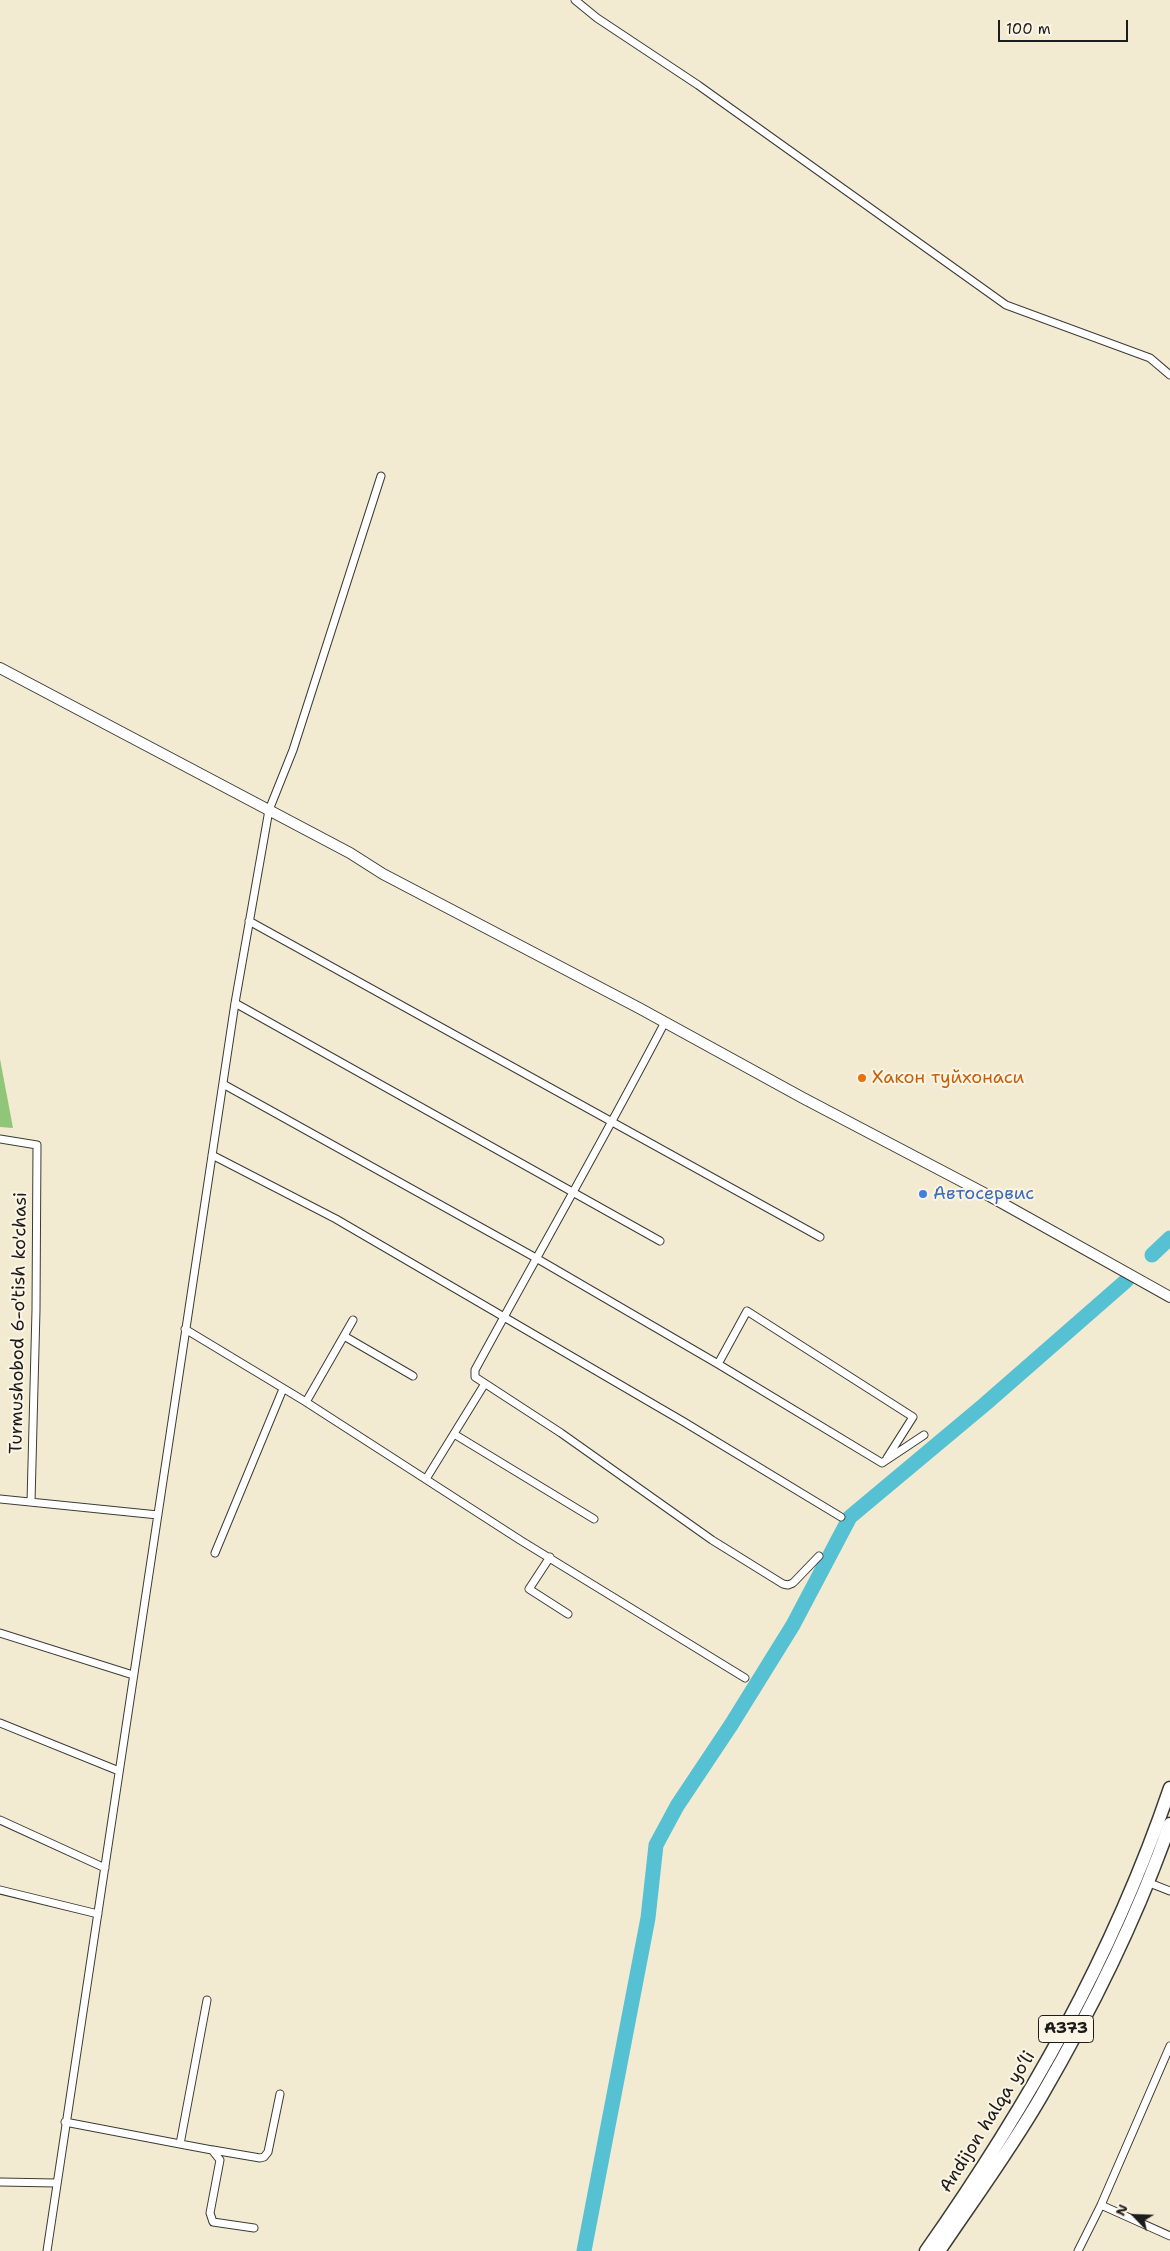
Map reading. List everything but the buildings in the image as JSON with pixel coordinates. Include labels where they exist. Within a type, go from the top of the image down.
[{"type":"highway","name":"Andijon halqa yo‘li","points":[[926,2251],[1036,2081],[1078,2007],[1138,1876],[1170,1788]]},
{"type":"highway","name":"Andijon halqa yo‘li","points":[[939,2251],[1041,2096],[1078,2029],[1116,1954],[1170,1824]]},
{"type":"main road","points":[[0,668],[350,853],[383,874],[984,1193],[1170,1297]]},
{"type":"street","points":[[575,0],[597,18],[698,85],[1006,305],[1150,358],[1170,375]]},
{"type":"street","points":[[47,2251],[248,921],[269,810],[293,750],[381,476]]},
{"type":"street","points":[[248,921],[820,1237]]},
{"type":"street","points":[[235,1003],[660,1241]]},
{"type":"street","points":[[665,1022],[612,1123],[572,1192],[475,1370],[475,1377],[484,1385],[561,1433],[712,1540],[782,1584],[788,1585],[793,1582],[819,1556]]},
{"type":"street","points":[[223,1084],[536,1258],[718,1364],[882,1463],[924,1434]]},
{"type":"street","name":"Turmushobod 6-o'tish ko'chasi","points":[[0,1139],[37,1145],[36,1310],[31,1502]]},
{"type":"street","points":[[212,1155],[336,1219],[684,1422],[841,1517]]},
{"type":"street","points":[[718,1364],[747,1311],[913,1417],[884,1462]]},
{"type":"street","points":[[306,1402],[353,1320]]},
{"type":"street","points":[[185,1329],[306,1402],[744,1678]]},
{"type":"street","points":[[344,1336],[412,1376]]},
{"type":"street","points":[[426,1479],[484,1385]]},
{"type":"street","points":[[215,1552],[284,1389]]},
{"type":"street","points":[[454,1434],[594,1519]]},
{"type":"street","points":[[0,1499],[158,1515]]},
{"type":"street","points":[[550,1557],[529,1589],[568,1614]]},
{"type":"street","points":[[0,1633],[133,1675]]},
{"type":"street","points":[[0,1723],[119,1771]]},
{"type":"street","points":[[0,1820],[105,1868]]},
{"type":"street","points":[[1147,1882],[1170,1891]]},
{"type":"street","points":[[0,1890],[98,1914]]},
{"type":"street","points":[[180,2144],[207,2000]]},
{"type":"street","points":[[1078,2251],[1101,2205],[1170,2046]]},
{"type":"street","points":[[65,2122],[260,2158],[264,2157],[268,2152],[280,2094]]},
{"type":"street","points":[[212,2150],[220,2160],[210,2218],[213,2222],[254,2228]]},
{"type":"street","points":[[0,2182],[56,2183]]},
{"type":"street","points":[[1101,2205],[1170,2236]]},
{"type":"green space","points":[[0,1059],[13,1128],[0,1127]]},
{"type":"waterway","points":[[1152,1255],[1170,1238]]},
{"type":"waterway","points":[[584,2251],[648,1918],[656,1845],[677,1806],[731,1725],[793,1625],[850,1517],[984,1405],[1127,1280]]},
{"type":"place","name":"Хакон туйхонаси","points":[[862,1078]]},
{"type":"place","name":"Автосервис","points":[[923,1194]]}]
